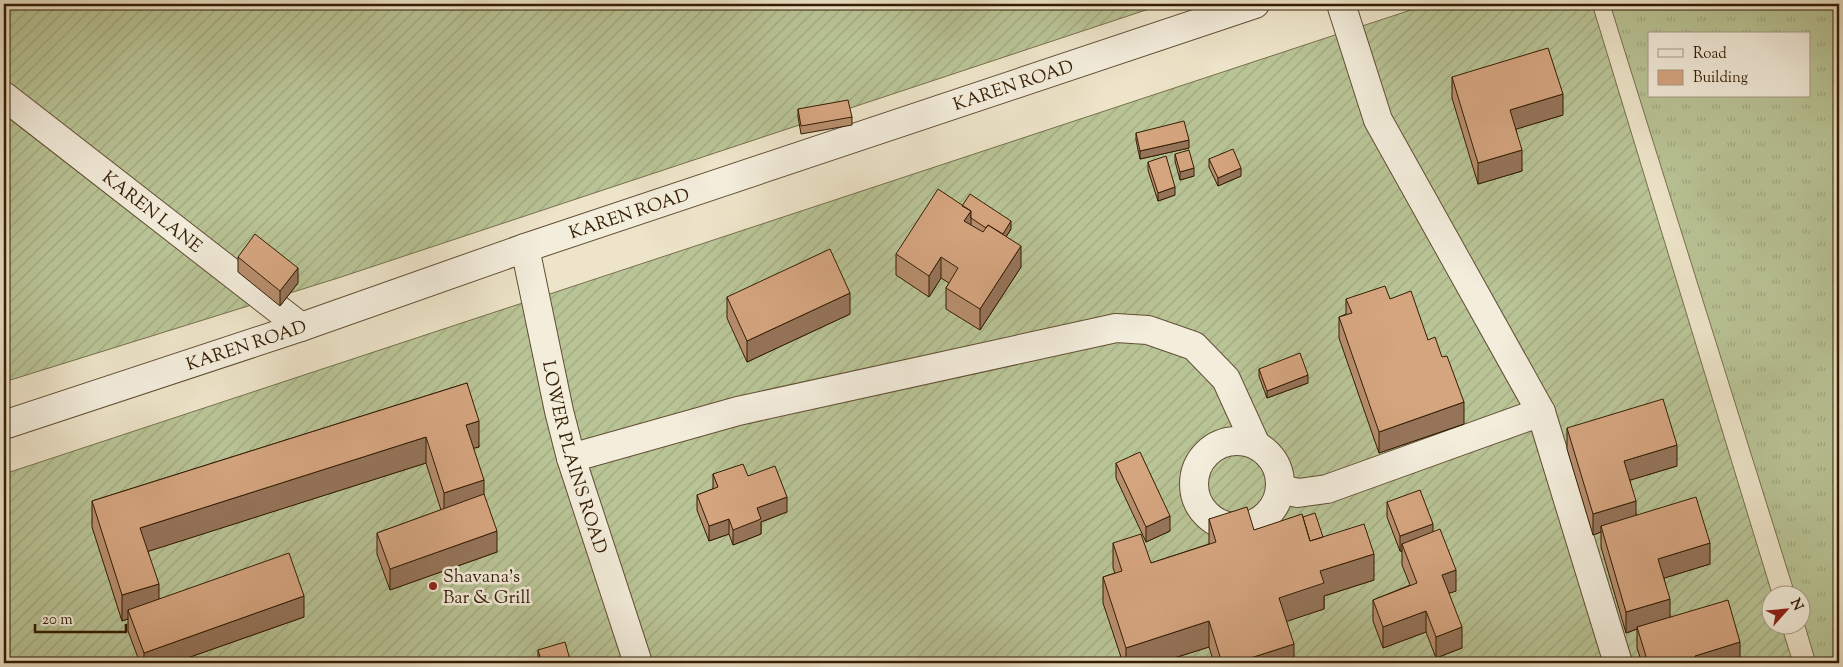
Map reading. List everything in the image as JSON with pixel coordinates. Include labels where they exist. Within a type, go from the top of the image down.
[{"type":"street","name":"KAREN ROAD","points":[[4,425],[301,327],[525,248],[1255,4]]},
{"type":"street","points":[[1341,4],[1378,120],[1541,412],[1618,663]]},
{"type":"street","name":"KAREN LANE","points":[[4,96],[301,327]]},
{"type":"street","name":"LOWER PLAINS ROAD","points":[[525,248],[559,411],[571,458],[638,663]]},
{"type":"street","points":[[571,458],[738,411],[1116,328],[1148,330],[1194,346],[1226,379],[1256,445]]},
{"type":"street","points":[[1280,489],[1298,492],[1327,489],[1541,412]]},
{"type":"street","points":[[1241,440],[1256,445],[1273,460],[1279,474],[1280,489],[1271,511],[1259,521],[1245,526],[1230,527],[1211,519],[1200,508],[1195,494],[1195,472],[1201,458],[1212,447],[1226,442],[1241,440]]},
{"type":"green space","points":[[4,4],[1164,4],[338,278],[4,382]]},
{"type":"green space","points":[[1429,4],[1592,4],[1769,584],[1760,584],[1760,634],[1784,634],[1793,663],[4,663],[4,474]]},
{"type":"green space","points":[[1610,4],[1839,4],[1839,663],[1816,663],[1807,634],[1810,634],[1810,584],[1792,584]]},
{"type":"building","points":[[1548,48],[1563,94],[1510,110],[1522,150],[1478,163],[1452,77]]},
{"type":"building","points":[[848,100],[852,117],[801,126],[798,109]]},
{"type":"building","points":[[1184,121],[1189,140],[1140,151],[1136,133]]},
{"type":"building","points":[[1233,149],[1241,168],[1218,178],[1209,159]]},
{"type":"building","points":[[1189,150],[1194,168],[1180,172],[1175,154]]},
{"type":"building","points":[[1166,156],[1175,187],[1158,193],[1148,162]]},
{"type":"building","points":[[938,189],[971,211],[964,221],[983,232],[988,225],[1021,246],[980,309],[946,288],[958,268],[941,257],[929,276],[896,254]]},
{"type":"building","points":[[970,194],[1011,221],[1003,234],[988,225],[986,228],[971,218],[971,211],[962,206]]},
{"type":"building","points":[[255,234],[298,268],[280,291],[238,257]]},
{"type":"building","points":[[830,249],[850,293],[747,341],[727,297]]},
{"type":"building","points":[[1385,286],[1390,299],[1411,291],[1428,340],[1435,337],[1442,357],[1447,356],[1464,402],[1379,432],[1339,317],[1352,313],[1346,299]]},
{"type":"building","points":[[1300,353],[1308,375],[1267,391],[1259,369]]},
{"type":"building","points":[[467,383],[479,421],[466,425],[484,480],[444,493],[426,437],[140,528],[159,584],[122,595],[92,501]]},
{"type":"building","points":[[1663,399],[1677,445],[1624,461],[1636,501],[1593,514],[1567,428]]},
{"type":"building","points":[[1140,452],[1170,516],[1146,527],[1116,463]]},
{"type":"building","points":[[743,464],[748,476],[775,466],[787,497],[757,508],[761,519],[733,530],[729,519],[709,526],[697,495],[718,487],[713,474]]},
{"type":"building","points":[[1420,490],[1433,524],[1400,536],[1387,502]]},
{"type":"building","points":[[484,494],[497,531],[390,569],[377,533]]},
{"type":"building","points":[[1696,497],[1710,543],[1658,559],[1670,599],[1626,612],[1601,526]]},
{"type":"building","points":[[1247,507],[1254,530],[1302,514],[1310,541],[1364,524],[1374,554],[1320,571],[1324,583],[1279,598],[1294,644],[1235,663],[1222,663],[1209,621],[1126,648],[1103,577],[1122,571],[1113,543],[1141,534],[1151,563],[1216,542],[1209,519]]},
{"type":"building","points":[[1315,513],[1323,537],[1310,541],[1303,517]]},
{"type":"building","points":[[1440,529],[1456,570],[1442,575],[1462,627],[1436,637],[1426,611],[1383,627],[1373,600],[1417,583],[1402,544]]},
{"type":"building","points":[[289,553],[304,596],[144,653],[128,610]]},
{"type":"building","points":[[1728,600],[1740,642],[1695,656],[1697,663],[1648,663],[1637,627]]},
{"type":"building","points":[[565,642],[571,663],[542,663],[538,650]]},
{"type":"place","name":"Shavana's Bar & Grill","points":[[433,586]]}]
